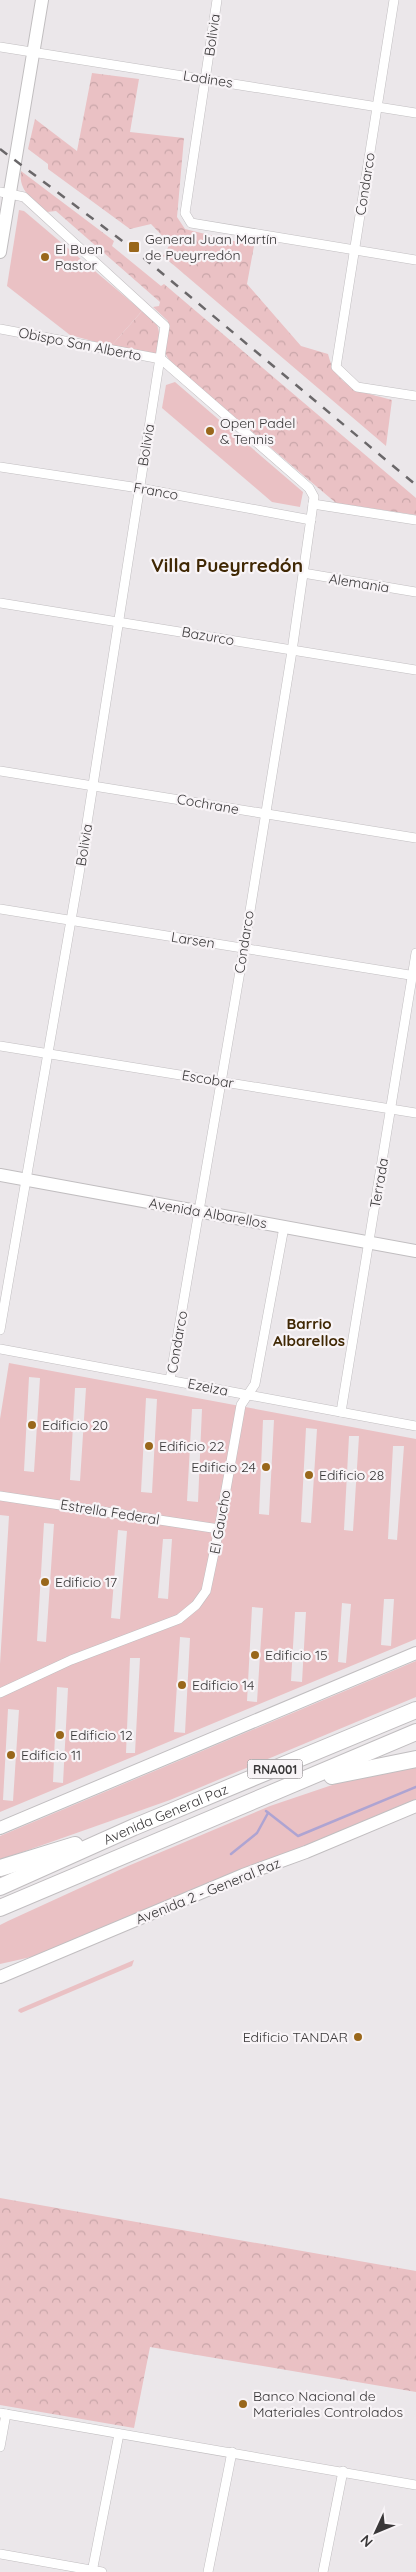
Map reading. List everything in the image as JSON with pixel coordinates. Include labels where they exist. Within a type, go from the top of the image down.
[{"type":"highway","name":"Avenida General Paz","points":[[0,1887],[134,1828],[416,1710]]},
{"type":"highway","name":"Avenida General Paz","points":[[0,1908],[416,1732]]},
{"type":"highway","points":[[293,1784],[416,1758]]},
{"type":"highway","points":[[0,1868],[134,1828]]},
{"type":"highway","points":[[0,1916],[53,1885]]},
{"type":"street","points":[[0,252],[5,193],[34,53],[42,0]]},
{"type":"street","name":"Bolivia","points":[[217,0],[185,213],[187,219],[191,223],[355,251]]},
{"type":"street","name":"Condarco","points":[[394,0],[336,367],[357,387],[416,396]]},
{"type":"street","name":"Ladines","points":[[0,47],[416,113]]},
{"type":"street","name":"Bolivia","points":[[0,1330],[94,784],[165,326],[24,197],[5,193]]},
{"type":"street","points":[[355,251],[416,260]]},
{"type":"street","name":"Obispo San Alberto","points":[[0,329],[161,360]]},
{"type":"street","points":[[161,360],[309,488],[313,492],[313,504],[416,520]]},
{"type":"street","name":"Franco","points":[[0,467],[139,488],[311,520]]},
{"type":"street","name":"Condarco","points":[[170,1380],[200,1211],[219,1081],[244,948],[264,813],[292,650],[313,504]]},
{"type":"street","name":"Alemania","points":[[303,574],[416,592]]},
{"type":"street","name":"Bazurco","points":[[0,603],[416,670]]},
{"type":"street","name":"Cochrane","points":[[0,771],[94,784],[416,838]]},
{"type":"street","name":"Larsen","points":[[0,909],[414,975]]},
{"type":"street","name":"Terrada","points":[[342,1412],[414,975],[416,953]]},
{"type":"street","name":"Escobar","points":[[0,1046],[416,1113]]},
{"type":"street","name":"Avenida Albarellos","points":[[0,1175],[416,1251]]},
{"type":"street","name":"El Gaucho","points":[[0,1693],[71,1660],[185,1616],[206,1591],[220,1529],[241,1405],[255,1384],[284,1226]]},
{"type":"street","name":"Ezeiza","points":[[0,1349],[416,1426]]},
{"type":"street","name":"Estrella Federal","points":[[0,1496],[220,1529]]},
{"type":"street","points":[[0,1828],[416,1653]]},
{"type":"street","name":"Avenida 2 - General Paz","points":[[0,1977],[243,1875],[306,1852],[416,1806]]},
{"type":"street","points":[[0,1967],[52,1956]]},
{"type":"street","points":[[0,2447],[3,2414],[416,2485]]},
{"type":"street","points":[[0,2554],[95,2571],[119,2434]]},
{"type":"street","points":[[208,2572],[232,2452]]},
{"type":"street","points":[[323,2572],[343,2471]]},
{"type":"green space","points":[[92,73],[139,79],[130,132],[184,138],[177,217],[185,229],[254,246],[247,284],[301,346],[328,354],[337,374],[352,387],[392,400],[386,446],[163,256],[170,244],[151,224],[130,229],[48,169],[48,164],[28,149],[35,119],[77,151]]},
{"type":"green space","points":[[21,171],[114,241],[112,246],[161,286],[164,284],[416,498],[416,515],[336,503],[171,363],[165,353],[168,321],[153,307],[159,306],[160,302],[56,211],[47,212],[32,199],[24,190]]},
{"type":"green space","name":"El Buen Pastor","points":[[19,210],[24,211],[142,311],[111,346],[70,335],[7,286]]},
{"type":"green space","points":[[143,310],[157,324],[159,333],[158,354],[111,346]]},
{"type":"green space","name":"Open Padel & Tennis","points":[[175,382],[303,492],[300,507],[272,502],[162,408],[166,385]]},
{"type":"green space","points":[[9,1363],[416,1439],[416,1639],[0,1812],[0,1664],[9,1516],[0,1515],[0,1419]],"holes":[[[29,1377],[40,1378],[34,1472],[24,1471]],[[75,1388],[86,1388],[80,1481],[70,1480]],[[146,1398],[157,1399],[152,1493],[141,1492]],[[192,1409],[202,1409],[198,1502],[187,1501]],[[263,1420],[274,1420],[269,1515],[259,1514]],[[306,1428],[317,1429],[311,1523],[301,1522]],[[349,1436],[359,1436],[353,1531],[344,1530]],[[393,1446],[404,1446],[397,1540],[388,1539]],[[44,1523],[54,1524],[46,1642],[37,1641]],[[118,1530],[127,1531],[120,1619],[111,1618]],[[163,1539],[172,1539],[168,1599],[158,1598]],[[384,1599],[394,1599],[391,1646],[381,1645]],[[342,1603],[351,1604],[346,1663],[338,1662]],[[252,1607],[263,1608],[257,1702],[247,1701]],[[295,1612],[306,1612],[302,1682],[291,1681]],[[180,1637],[190,1638],[185,1733],[174,1732]],[[130,1658],[140,1658],[135,1753],[126,1753]],[[57,1687],[68,1688],[63,1783],[53,1782]],[[8,1709],[19,1710],[13,1801],[3,1800]]]},
{"type":"green space","points":[[416,1661],[416,1697],[170,1800],[0,1860],[0,1836]]},
{"type":"green space","points":[[416,1767],[416,1799],[49,1953],[0,1964],[0,1925],[8,1921],[128,1866],[270,1806],[344,1781]]},
{"type":"green space","points":[[134,1960],[132,1966],[21,2013],[18,2011],[19,2009]]},
{"type":"green space","points":[[0,2198],[416,2271],[416,2392],[150,2347],[134,2428],[0,2405]]},
{"type":"waterway","points":[[266,1811],[298,1836],[416,1787]]},
{"type":"waterway","points":[[231,1854],[257,1833],[268,1813]]},
{"type":"railway","points":[[0,149],[133,249],[416,485]]},
{"type":"place","name":"General Juan Martín de Pueyrredón","points":[[134,247]]},
{"type":"place","name":"El Buen Pastor","points":[[45,257]]},
{"type":"place","name":"Open Padel & Tennis","points":[[210,431]]},
{"type":"place","name":"Edificio 20","points":[[32,1425]]},
{"type":"place","name":"Edificio 22","points":[[149,1446]]},
{"type":"place","name":"Edificio 24","points":[[266,1467]]},
{"type":"place","name":"Edificio 28","points":[[309,1475]]},
{"type":"place","name":"Edificio 17","points":[[45,1582]]},
{"type":"place","name":"Edificio 15","points":[[255,1655]]},
{"type":"place","name":"Edificio 14","points":[[182,1685]]},
{"type":"place","name":"Edificio 12","points":[[60,1735]]},
{"type":"place","name":"Edificio 11","points":[[11,1755]]},
{"type":"place","name":"Edificio TANDAR","points":[[358,2037]]},
{"type":"place","name":"Banco Nacional de Materiales Controlados","points":[[243,2404]]},
{"type":"district","name":"Villa Pueyrredón","points":[[227,565]]},
{"type":"district","name":"Barrio Albarellos","points":[[309,1332]]}]
